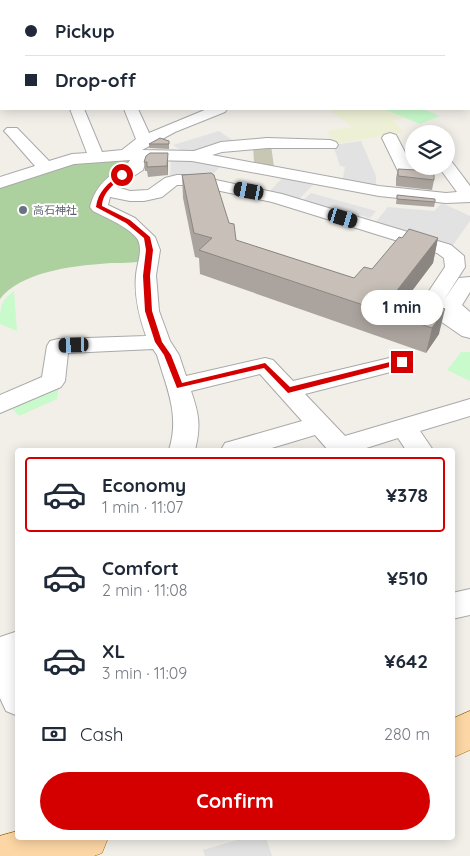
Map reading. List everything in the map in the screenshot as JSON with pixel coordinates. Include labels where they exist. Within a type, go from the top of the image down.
[{"type":"main road","points":[[455,738],[470,730]]},
{"type":"main road","points":[[2,856],[72,840]]},
{"type":"street","points":[[77,110],[96,156]]},
{"type":"street","points":[[131,110],[145,148],[137,162],[137,166],[122,175],[106,189],[100,198],[99,207],[128,222],[146,237],[150,250],[146,276],[148,311],[159,342],[168,355],[186,413],[187,433],[183,448]]},
{"type":"street","points":[[0,183],[72,159],[127,155],[145,148],[218,110]]},
{"type":"street","points":[[13,131],[46,168]]},
{"type":"street","points":[[395,141],[405,167]]},
{"type":"street","points":[[192,156],[208,150],[233,146],[276,143],[330,145]]},
{"type":"street","points":[[145,148],[211,158],[343,186],[446,198],[447,204],[470,202],[452,175]]},
{"type":"street","points":[[106,189],[118,195],[143,195],[155,193],[169,183],[179,180],[192,180],[276,198],[444,249],[454,256],[454,267],[433,300],[434,308],[470,331]]},
{"type":"street","points":[[469,280],[451,305],[454,311],[470,321]]},
{"type":"street","points":[[0,405],[53,380],[58,346],[159,342]]},
{"type":"street","points":[[288,390],[402,362]]},
{"type":"street","points":[[179,386],[265,365],[340,448]]},
{"type":"street","points":[[344,448],[470,407]]},
{"type":"street","points":[[241,448],[319,424]]},
{"type":"street","points":[[404,428],[419,448]]},
{"type":"street","points":[[455,605],[470,602]]},
{"type":"street","points":[[0,652],[15,646]]},
{"type":"street","points":[[0,662],[4,665],[7,679],[15,694]]},
{"type":"shaded area","points":[[330,110],[385,110],[405,118],[393,120],[404,132],[336,144],[327,131],[352,127]]},
{"type":"shaded area","points":[[219,131],[237,143],[187,154],[173,145]]},
{"type":"shaded area","points":[[361,141],[376,176],[376,188],[342,183],[345,167],[340,166],[333,145]]},
{"type":"shaded area","points":[[253,145],[271,145],[274,167],[254,163]]},
{"type":"shaded area","points":[[171,158],[223,164],[207,180],[170,179]]},
{"type":"shaded area","points":[[284,176],[315,183],[297,201],[269,192]]},
{"type":"shaded area","points":[[311,193],[376,211],[370,218],[360,215],[357,218],[301,202]]},
{"type":"shaded area","points":[[442,203],[470,216],[470,221],[451,248],[374,224],[388,207],[434,211]]},
{"type":"shaded area","points":[[237,840],[267,840],[272,856],[205,856],[203,850]]},
{"type":"green space","points":[[386,110],[425,110],[440,116],[420,124]]},
{"type":"green space","points":[[131,158],[131,165],[101,189],[96,195],[91,208],[121,223],[141,239],[142,261],[60,269],[20,283],[0,299],[0,185],[63,163]]},
{"type":"green space","points":[[14,291],[17,331],[0,324],[3,302]]},
{"type":"green space","points":[[461,352],[470,352],[470,381],[447,370]]},
{"type":"green space","points":[[59,385],[57,399],[19,416],[11,407]]},
{"type":"building","points":[[160,138],[169,141],[169,144],[149,144]]},
{"type":"building","points":[[150,153],[168,153],[167,166],[147,167],[147,162],[144,162],[146,156]]},
{"type":"building","points":[[398,169],[405,169],[405,175],[434,175],[434,180],[398,176]]},
{"type":"building","points":[[211,173],[214,175],[229,223],[234,224],[236,240],[354,278],[364,267],[372,269],[399,237],[402,238],[409,229],[438,238],[395,293],[445,309],[432,328],[199,250],[212,238],[194,233],[182,175]]},
{"type":"building","points":[[397,195],[435,199],[435,202],[397,199]]},
{"type":"place","name":"高石神社","points":[[23,210]]},
{"type":"route","points":[[122,175],[106,189],[100,198],[99,207],[128,222],[146,237],[150,250],[146,276],[148,311],[159,342],[168,355],[179,386],[265,365],[288,390],[402,362]]}]
